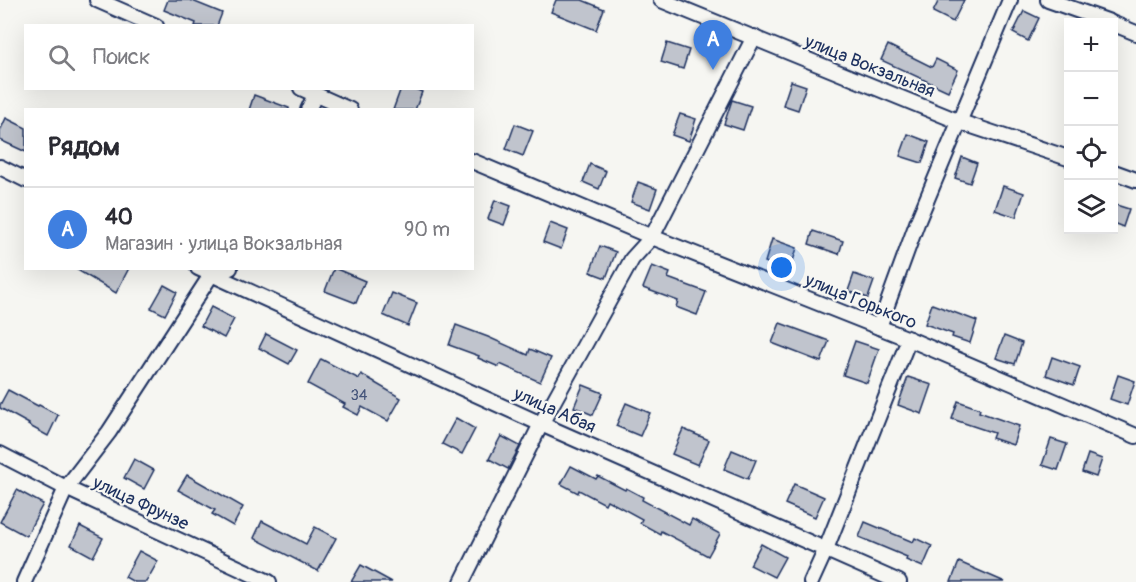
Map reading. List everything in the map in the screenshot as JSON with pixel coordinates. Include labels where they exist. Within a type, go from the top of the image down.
[{"type":"street","points":[[97,0],[151,24]]},
{"type":"street","name":"улица Вокзальная","points":[[661,0],[960,122],[1064,157]]},
{"type":"street","points":[[879,327],[917,223],[1010,0]]},
{"type":"street","points":[[1048,0],[1098,18]]},
{"type":"street","points":[[1118,26],[1136,33]]},
{"type":"street","points":[[462,582],[541,424],[632,259],[652,237],[754,38]]},
{"type":"street","points":[[305,90],[345,108]]},
{"type":"street","points":[[309,108],[315,95]]},
{"type":"street","name":"улица Горького","points":[[474,162],[652,237],[909,339],[1136,436]]},
{"type":"street","points":[[0,167],[24,179]]},
{"type":"street","points":[[1118,174],[1136,180]]},
{"type":"street","name":"улица Абая","points":[[202,270],[541,424],[899,582]]},
{"type":"street","points":[[24,582],[66,488],[109,432],[211,275],[225,270]]},
{"type":"street","points":[[811,582],[909,339]]},
{"type":"street","name":"улица Фрунзе","points":[[0,454],[66,488],[269,582]]},
{"type":"building","points":[[168,0],[190,0],[222,13],[218,24],[196,24],[164,10]]},
{"type":"building","points":[[556,0],[582,0],[604,9],[596,30],[551,12]]},
{"type":"building","points":[[939,0],[964,0],[953,22],[933,12]]},
{"type":"building","points":[[1024,11],[1039,18],[1028,41],[1013,33]]},
{"type":"building","points":[[667,43],[689,50],[683,69],[661,62]]},
{"type":"building","points":[[888,45],[932,67],[936,59],[958,70],[948,91],[881,60]]},
{"type":"building","points":[[791,81],[806,86],[798,110],[783,105]]},
{"type":"building","points":[[400,90],[422,92],[416,108],[394,108]]},
{"type":"building","points":[[254,95],[289,108],[250,108]]},
{"type":"building","points":[[732,100],[751,106],[743,130],[724,124]]},
{"type":"building","points":[[680,114],[696,119],[689,141],[672,135]]},
{"type":"building","points":[[6,118],[24,127],[24,151],[0,140],[0,131]]},
{"type":"building","points":[[515,124],[533,131],[523,156],[506,149]]},
{"type":"building","points":[[908,134],[929,142],[922,163],[900,156]]},
{"type":"building","points":[[962,157],[977,163],[970,183],[955,178]]},
{"type":"building","points":[[590,164],[606,171],[599,189],[583,182]]},
{"type":"building","points":[[638,182],[657,189],[650,209],[631,202]]},
{"type":"building","points":[[1003,186],[1024,193],[1016,217],[995,210]]},
{"type":"building","points":[[495,200],[511,206],[504,225],[488,219]]},
{"type":"building","points":[[1118,206],[1129,209],[1123,227],[1118,225]]},
{"type":"building","points":[[550,223],[568,230],[561,249],[543,242]]},
{"type":"building","points":[[813,231],[843,241],[839,254],[809,244]]},
{"type":"building","points":[[772,239],[797,248],[790,271],[765,262]]},
{"type":"building","points":[[600,246],[616,252],[606,278],[590,272]]},
{"type":"building","points":[[652,266],[670,273],[668,278],[706,292],[697,315],[676,307],[678,301],[643,288]]},
{"type":"building","points":[[77,270],[128,270],[116,293]]},
{"type":"building","points":[[333,270],[339,270],[365,281],[356,303],[325,291]]},
{"type":"building","points":[[854,274],[874,281],[868,298],[848,291]]},
{"type":"building","points":[[164,285],[177,292],[165,315],[151,308]]},
{"type":"building","points":[[392,293],[417,303],[408,326],[383,315]]},
{"type":"building","points":[[932,304],[977,321],[970,343],[925,324]]},
{"type":"building","points":[[211,307],[234,319],[224,338],[201,326]]},
{"type":"building","points":[[780,323],[829,341],[821,362],[772,343]]},
{"type":"building","points":[[456,325],[528,355],[530,349],[551,358],[540,382],[449,345]]},
{"type":"building","points":[[266,334],[297,350],[289,364],[259,348]]},
{"type":"building","points":[[1004,336],[1022,343],[1015,364],[996,358]]},
{"type":"building","points":[[855,341],[879,349],[867,383],[843,375]]},
{"type":"building","points":[[1052,357],[1080,367],[1074,385],[1046,375]]},
{"type":"building","points":[[321,359],[359,379],[361,374],[401,398],[388,421],[362,407],[358,415],[343,407],[345,404],[308,384]]},
{"type":"building","points":[[1118,375],[1135,381],[1127,405],[1110,399]]},
{"type":"building","points":[[908,377],[932,385],[922,414],[898,405]]},
{"type":"building","points":[[583,385],[603,393],[593,415],[574,407]]},
{"type":"building","points":[[8,390],[58,415],[48,436],[0,408]]},
{"type":"building","points":[[958,401],[980,409],[979,412],[1019,426],[1013,445],[992,438],[994,433],[952,419]]},
{"type":"building","points":[[626,403],[650,413],[640,436],[616,426]]},
{"type":"building","points":[[456,418],[475,429],[462,454],[442,444]]},
{"type":"building","points":[[683,429],[709,440],[698,465],[672,454]]},
{"type":"building","points":[[501,436],[520,446],[508,469],[489,459]]},
{"type":"building","points":[[1051,439],[1067,444],[1058,470],[1042,465]]},
{"type":"building","points":[[732,450],[756,460],[748,479],[724,469]]},
{"type":"building","points":[[1088,454],[1102,459],[1096,477],[1082,472]]},
{"type":"building","points":[[134,459],[154,470],[144,489],[124,478]]},
{"type":"building","points":[[571,466],[596,479],[598,476],[625,490],[626,488],[643,497],[642,500],[689,525],[692,519],[720,534],[708,556],[661,531],[660,534],[640,523],[642,519],[607,500],[605,504],[579,490],[578,493],[561,484]]},
{"type":"building","points":[[187,475],[243,507],[233,526],[212,514],[215,510],[178,490]]},
{"type":"building","points":[[794,484],[824,497],[815,517],[785,504]]},
{"type":"building","points":[[17,490],[43,504],[26,536],[0,522]]},
{"type":"building","points":[[262,521],[306,544],[315,527],[336,538],[318,571],[254,538]]},
{"type":"building","points":[[865,522],[913,542],[915,538],[932,546],[923,567],[906,560],[907,557],[859,537]]},
{"type":"building","points":[[80,526],[103,538],[93,557],[71,545]]},
{"type":"building","points":[[761,544],[785,557],[774,577],[750,565]]},
{"type":"building","points":[[139,551],[158,561],[146,582],[134,582],[125,577]]},
{"type":"building","points":[[959,562],[1005,582],[951,582]]},
{"type":"building","points":[[361,565],[392,582],[351,582]]},
{"type":"place","name":"40","points":[[713,70]]}]
